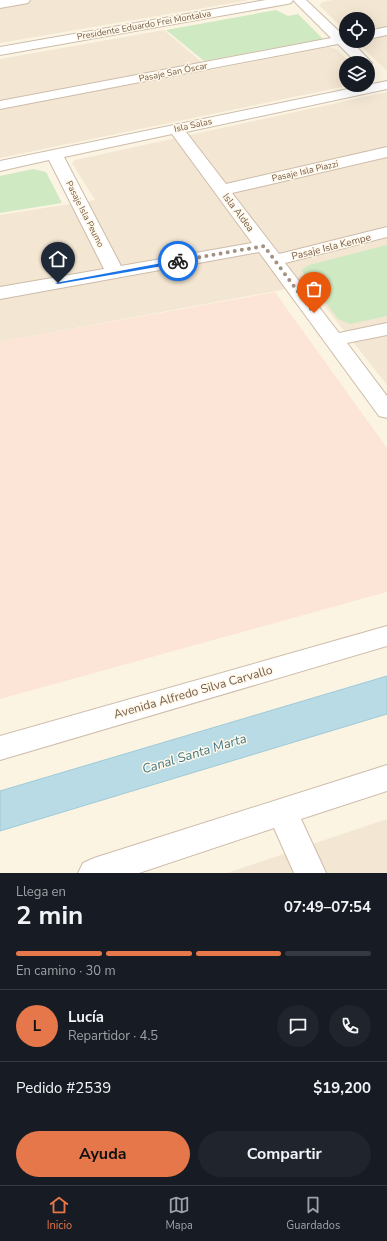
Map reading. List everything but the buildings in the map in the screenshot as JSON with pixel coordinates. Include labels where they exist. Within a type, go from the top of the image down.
[{"type":"street","points":[[0,4],[24,0]]},
{"type":"street","name":"Presidente Eduardo Frei Montalva","points":[[0,50],[287,0]]},
{"type":"street","points":[[299,0],[339,35]]},
{"type":"street","points":[[375,34],[387,31]]},
{"type":"street","name":"Pasaje San Óscar","points":[[0,105],[339,40]]},
{"type":"street","points":[[352,48],[359,56]]},
{"type":"street","points":[[375,73],[387,85]]},
{"type":"street","name":"Isla Salas","points":[[0,166],[387,85]]},
{"type":"street","name":"Isla Aldea","points":[[176,129],[387,411]]},
{"type":"street","name":"Pasaje Isla Piazzi","points":[[223,190],[387,152]]},
{"type":"street","name":"Pasaje Isla Peumo","points":[[54,154],[115,272]]},
{"type":"street","name":"Pasaje Isla Kempe","points":[[0,293],[115,272],[269,253],[387,232]]},
{"type":"street","points":[[334,340],[387,329]]},
{"type":"street","name":"Avenida Alfredo Silva Carvallo","points":[[0,748],[387,636]]},
{"type":"street","points":[[94,873],[387,778]]},
{"type":"street","points":[[282,812],[310,873]]},
{"type":"shaded area","points":[[0,0],[250,0],[0,43]]},
{"type":"shaded area","points":[[333,0],[387,0],[387,71],[375,59],[375,56],[372,56],[363,48],[375,48],[375,12],[339,12],[339,25],[319,5],[323,2]]},
{"type":"shaded area","points":[[164,30],[211,70],[329,47],[336,49],[344,56],[339,56],[339,88],[0,158],[0,59]]},
{"type":"shaded area","points":[[387,92],[387,385],[308,285],[0,342],[0,215],[95,200],[72,163],[75,160]]},
{"type":"shaded area","points":[[275,292],[387,448],[387,592],[0,699],[0,342]]},
{"type":"shaded area","points":[[387,819],[387,873],[227,873]]},
{"type":"green space","points":[[276,10],[288,16],[298,14],[323,39],[204,61],[166,30]]},
{"type":"green space","points":[[33,169],[46,172],[62,203],[0,213],[0,176]]},
{"type":"green space","points":[[387,245],[387,316],[350,324],[338,319],[301,270],[309,265]]},
{"type":"water","name":"Canal Santa Marta","points":[[387,676],[387,714],[0,831],[0,791]]},
{"type":"way so far","points":[[178,261],[264,246],[314,313]]},
{"type":"route","points":[[58,283],[178,261]]}]
